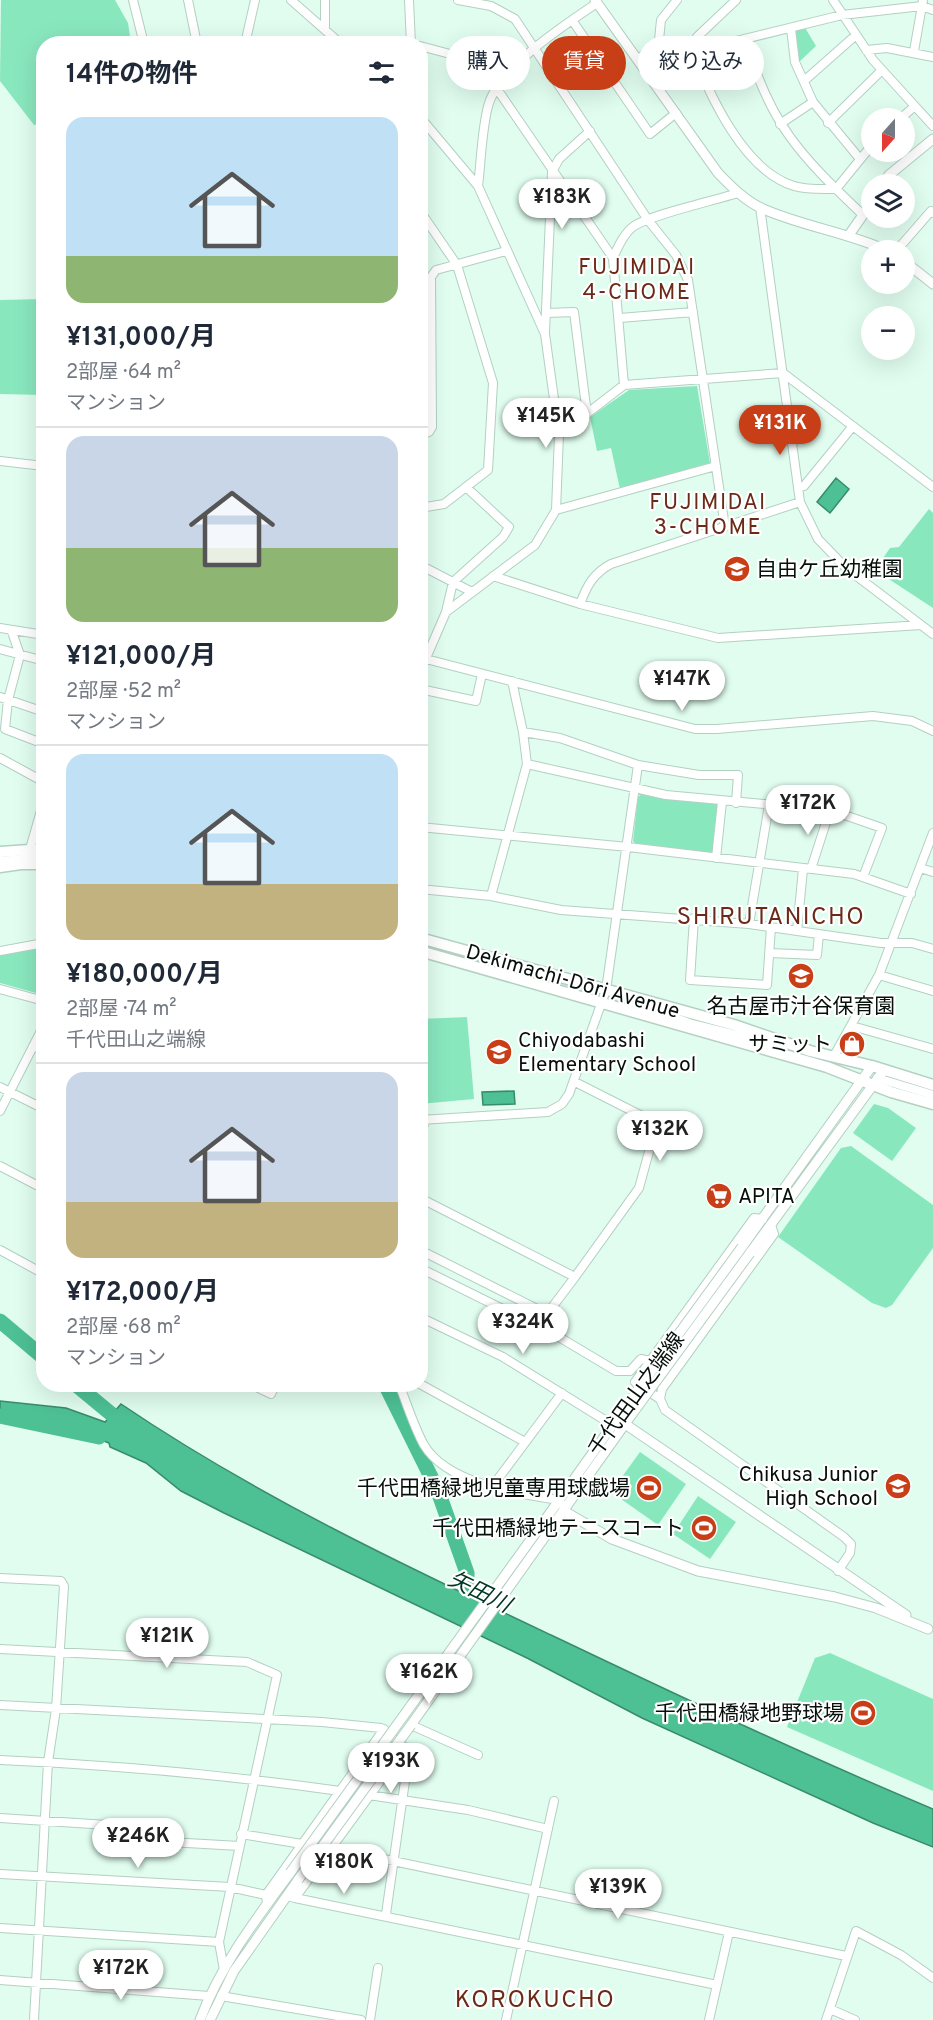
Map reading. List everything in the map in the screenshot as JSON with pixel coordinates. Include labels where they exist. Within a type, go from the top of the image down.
[{"type":"main road","points":[[0,852],[36,860]]},
{"type":"main road","points":[[0,867],[28,859],[36,854]]},
{"type":"main road","name":"Dekimachi-Dōri Avenue","points":[[428,940],[574,981],[605,995],[827,1067],[933,1085]]},
{"type":"main road","name":"Dekimachi-Dōri Avenue","points":[[428,953],[734,1024],[810,1051],[834,1056],[933,1104]]},
{"type":"street","points":[[133,0],[142,36]]},
{"type":"street","points":[[188,0],[195,36]]},
{"type":"street","points":[[247,36],[255,0]]},
{"type":"street","points":[[291,0],[332,36]]},
{"type":"street","points":[[325,0],[325,29]]},
{"type":"street","points":[[409,0],[412,36]]},
{"type":"street","points":[[458,0],[491,6],[515,19],[648,220],[676,255],[688,280],[725,527]]},
{"type":"street","points":[[659,36],[661,20],[677,0]]},
{"type":"street","points":[[698,36],[736,0]]},
{"type":"street","points":[[834,0],[866,50],[933,126]]},
{"type":"street","points":[[882,10],[883,0]]},
{"type":"street","points":[[530,51],[599,1],[638,58]]},
{"type":"street","points":[[914,51],[922,3]]},
{"type":"street","points":[[761,36],[842,15],[922,3],[933,10]]},
{"type":"street","points":[[572,20],[650,134],[676,113]]},
{"type":"street","points":[[791,28],[795,62],[813,102],[860,159],[836,189]]},
{"type":"street","points":[[804,81],[856,35]]},
{"type":"street","points":[[428,48],[446,53]]},
{"type":"street","points":[[866,50],[887,48],[914,51],[933,57]]},
{"type":"street","points":[[828,123],[882,70]]},
{"type":"street","points":[[478,186],[489,103],[496,90]]},
{"type":"street","points":[[498,90],[613,258]]},
{"type":"street","points":[[660,90],[718,173],[738,193],[760,207],[861,240]]},
{"type":"street","points":[[710,90],[748,153],[771,175],[794,186],[836,189]]},
{"type":"street","points":[[762,90],[780,124],[806,159],[861,213]]},
{"type":"street","points":[[780,124],[813,102]]},
{"type":"street","points":[[428,127],[478,186],[545,334]]},
{"type":"street","points":[[446,612],[535,545],[556,510],[559,435],[545,334],[552,172],[559,159],[590,131]]},
{"type":"street","points":[[891,174],[933,139]]},
{"type":"street","points":[[624,385],[613,258],[619,243],[633,227],[648,220],[738,193]]},
{"type":"street","points":[[760,207],[800,502],[818,540],[846,568],[933,634]]},
{"type":"street","points":[[906,240],[931,212],[933,213]]},
{"type":"street","points":[[849,235],[861,218]]},
{"type":"street","points":[[428,223],[457,265],[494,383],[488,470],[444,504],[428,507]]},
{"type":"street","points":[[428,432],[432,427],[431,277],[436,270],[506,251]]},
{"type":"street","points":[[915,270],[933,284]]},
{"type":"street","points":[[546,313],[574,312],[587,414]]},
{"type":"street","points":[[620,318],[693,312]]},
{"type":"street","points":[[559,435],[624,385],[783,373],[933,487]]},
{"type":"street","points":[[798,488],[804,486],[853,426]]},
{"type":"street","points":[[0,461],[36,465]]},
{"type":"street","points":[[556,510],[716,466]]},
{"type":"street","points":[[428,652],[446,612],[453,582],[503,537],[509,527],[466,487]]},
{"type":"street","points":[[580,604],[586,588],[597,571],[611,564],[800,502]]},
{"type":"street","points":[[428,569],[472,592]]},
{"type":"street","points":[[493,576],[580,604],[718,638],[921,625]]},
{"type":"street","points":[[0,628],[12,632],[36,634]]},
{"type":"street","points":[[12,632],[20,655],[4,699],[5,729],[36,741]]},
{"type":"street","points":[[0,649],[36,659]]},
{"type":"street","points":[[428,667],[482,674],[695,729],[873,716],[912,721],[933,731]]},
{"type":"street","points":[[428,691],[476,701],[482,674]]},
{"type":"street","points":[[491,896],[527,764],[512,681]]},
{"type":"street","points":[[4,699],[36,709]]},
{"type":"street","points":[[523,732],[560,738],[638,765],[699,775],[738,775],[736,803]]},
{"type":"street","points":[[0,758],[36,778]]},
{"type":"street","points":[[527,764],[635,789],[722,802],[830,810],[882,828],[863,877]]},
{"type":"street","points":[[428,1120],[548,1112],[562,1104],[575,1082],[605,995],[638,765]]},
{"type":"street","points":[[716,858],[722,802]]},
{"type":"street","points":[[749,924],[769,805]]},
{"type":"street","points":[[797,931],[807,869],[830,810]]},
{"type":"street","points":[[428,828],[628,847],[807,869],[863,877],[911,894]]},
{"type":"street","points":[[0,861],[28,859],[36,830]]},
{"type":"street","points":[[834,1056],[879,975],[933,833]]},
{"type":"street","points":[[920,868],[933,872]]},
{"type":"street","points":[[428,890],[491,896],[561,910],[694,918],[912,943],[933,949]]},
{"type":"street","points":[[694,918],[690,981],[766,985],[771,927]]},
{"type":"street","points":[[770,953],[816,955],[819,934]]},
{"type":"street","points":[[0,951],[36,944]]},
{"type":"street","points":[[879,975],[933,991]]},
{"type":"street","points":[[0,989],[36,999]]},
{"type":"street","points":[[852,1026],[933,1049]]},
{"type":"street","points":[[0,1111],[36,1040]]},
{"type":"street","points":[[872,1076],[933,1095]]},
{"type":"street","name":"千代田山之端線","points":[[628,1412],[750,1253],[767,1222],[872,1076]]},
{"type":"street","points":[[428,1254],[547,1314],[639,1188],[656,1126],[654,1122],[575,1082]]},
{"type":"street","points":[[0,1087],[36,1105]]},
{"type":"street","points":[[0,1166],[36,1185]]},
{"type":"street","points":[[428,1202],[575,1277]]},
{"type":"street","points":[[660,1399],[636,1382],[754,1218],[767,1222],[774,1234],[662,1389],[660,1399],[664,1410],[844,1537],[851,1544],[850,1553],[838,1570]]},
{"type":"street","name":"千代田山之端線","points":[[210,2020],[221,1996],[252,1943],[290,1897],[294,1876],[559,1500],[628,1412],[742,1247],[767,1222]]},
{"type":"street","points":[[0,1250],[36,1270]]},
{"type":"street","points":[[428,1272],[559,1337],[616,1371],[630,1371],[641,1359],[650,1361]]},
{"type":"street","points":[[428,1321],[503,1357],[603,1419],[620,1423],[930,1631]]},
{"type":"street","points":[[428,1388],[525,1442]]},
{"type":"street","points":[[402,1392],[424,1445],[450,1469],[492,1487],[559,1500],[564,1511],[612,1539],[698,1571],[870,1606],[930,1631]]},
{"type":"street","points":[[492,1487],[562,1394]]},
{"type":"street","name":"千代田山之端線","points":[[200,2020],[209,1996],[266,1899],[294,1876],[411,1725],[558,1521],[620,1423]]},
{"type":"street","points":[[0,1578],[61,1581],[64,1586],[56,1709],[48,1762],[44,1876],[34,2020]]},
{"type":"street","points":[[870,1606],[878,1603],[876,1596]]},
{"type":"street","points":[[0,1649],[247,1662],[277,1674],[219,1942],[224,1970]]},
{"type":"street","points":[[0,1706],[322,1722],[384,1729],[409,1753],[386,1914]]},
{"type":"street","points":[[411,1725],[478,1755]]},
{"type":"street","points":[[0,1874],[230,1887],[266,1899],[384,1729]]},
{"type":"street","points":[[405,1747],[331,1848],[290,1897],[386,1914],[717,1985]]},
{"type":"street","points":[[0,1760],[254,1778],[340,1791]]},
{"type":"street","points":[[369,1795],[468,1810],[548,1829]]},
{"type":"street","points":[[506,2020],[554,1801]]},
{"type":"street","points":[[0,1818],[153,1828],[152,1841],[238,1846]]},
{"type":"street","points":[[241,1834],[302,1844]]},
{"type":"street","points":[[331,1848],[846,1956]]},
{"type":"street","points":[[0,1928],[219,1942]]},
{"type":"street","points":[[826,2020],[856,1931],[902,1954],[933,1978]]},
{"type":"street","points":[[709,2020],[729,1932]]},
{"type":"street","points":[[370,2020],[378,1968]]},
{"type":"street","points":[[0,1980],[209,1996]]},
{"type":"street","points":[[221,1996],[361,2020]]},
{"type":"street","points":[[830,2009],[855,2020]]},
{"type":"shaded area","points":[[1,0],[115,0],[128,23],[130,36],[36,36],[36,125],[0,81]]},
{"type":"shaded area","points":[[804,26],[816,46],[798,63],[794,29]]},
{"type":"shaded area","points":[[36,299],[36,395],[0,394],[0,300]]},
{"type":"shaded area","points":[[697,386],[710,463],[620,489],[611,448],[597,451],[590,417],[629,390]]},
{"type":"shaded area","points":[[836,478],[849,489],[830,513],[817,502]]},
{"type":"shaded area","points":[[929,509],[933,513],[933,608],[875,570],[890,548],[899,547]]},
{"type":"shaded area","points":[[642,794],[716,804],[719,807],[715,851],[712,853],[636,844],[633,841],[638,797]]},
{"type":"shaded area","points":[[36,947],[36,993],[0,983],[0,954]]},
{"type":"shaded area","points":[[467,1017],[474,1099],[428,1103],[428,1019]]},
{"type":"shaded area","points":[[514,1091],[515,1104],[483,1105],[482,1092]]},
{"type":"shaded area","points":[[874,1104],[888,1108],[916,1128],[892,1161],[853,1133]]},
{"type":"shaded area","points":[[851,1146],[933,1205],[933,1248],[892,1305],[886,1308],[872,1303],[778,1237],[841,1148]]},
{"type":"shaded area","name":"矢田川","points":[[0,1401],[66,1408],[105,1422],[121,1404],[225,1469],[331,1528],[693,1702],[933,1809],[933,1847],[873,1823],[642,1718],[527,1658],[181,1491],[146,1463],[110,1447],[109,1443],[75,1430],[0,1419]]},
{"type":"shaded area","name":"千代田橋緑地児童専用球戯場","points":[[640,1452],[686,1484],[658,1525],[611,1492]]},
{"type":"shaded area","name":"千代田橋緑地テニスコート","points":[[698,1496],[736,1522],[710,1559],[673,1534]]},
{"type":"shaded area","name":"千代田橋緑地野球場","points":[[830,1653],[933,1699],[933,1791],[787,1727],[815,1658]]},
{"type":"waterway","points":[[0,1321],[36,1351]]},
{"type":"waterway","points":[[85,1392],[121,1422],[124,1428]]},
{"type":"waterway","points":[[389,1392],[438,1491],[467,1573],[467,1607]]},
{"type":"waterway","name":"矢田川","points":[[0,1416],[99,1437]]},
{"type":"place","name":"自由ケ丘幼稚園","points":[[737,569]]},
{"type":"place","name":"名古屋市汁谷保育園","points":[[801,976]]},
{"type":"place","name":"サミット","points":[[852,1044]]},
{"type":"place","name":"Chiyodabashi Elementary School","points":[[499,1052]]},
{"type":"place","name":"APITA","points":[[719,1196]]},
{"type":"place","name":"Chikusa Junior High School","points":[[898,1486]]},
{"type":"place","name":"千代田橋緑地児童専用球戯場","points":[[649,1488]]},
{"type":"place","name":"千代田橋緑地テニスコート","points":[[704,1528]]},
{"type":"place","name":"千代田橋緑地野球場","points":[[863,1713]]},
{"type":"district","name":"FUJIMIDAI 4-CHOME","points":[[637,278]]},
{"type":"district","name":"FUJIMIDAI 3-CHOME","points":[[708,514]]},
{"type":"district","name":"SHIRUTANICHO","points":[[771,916]]},
{"type":"district","name":"KOROKUCHO","points":[[535,1999]]}]
